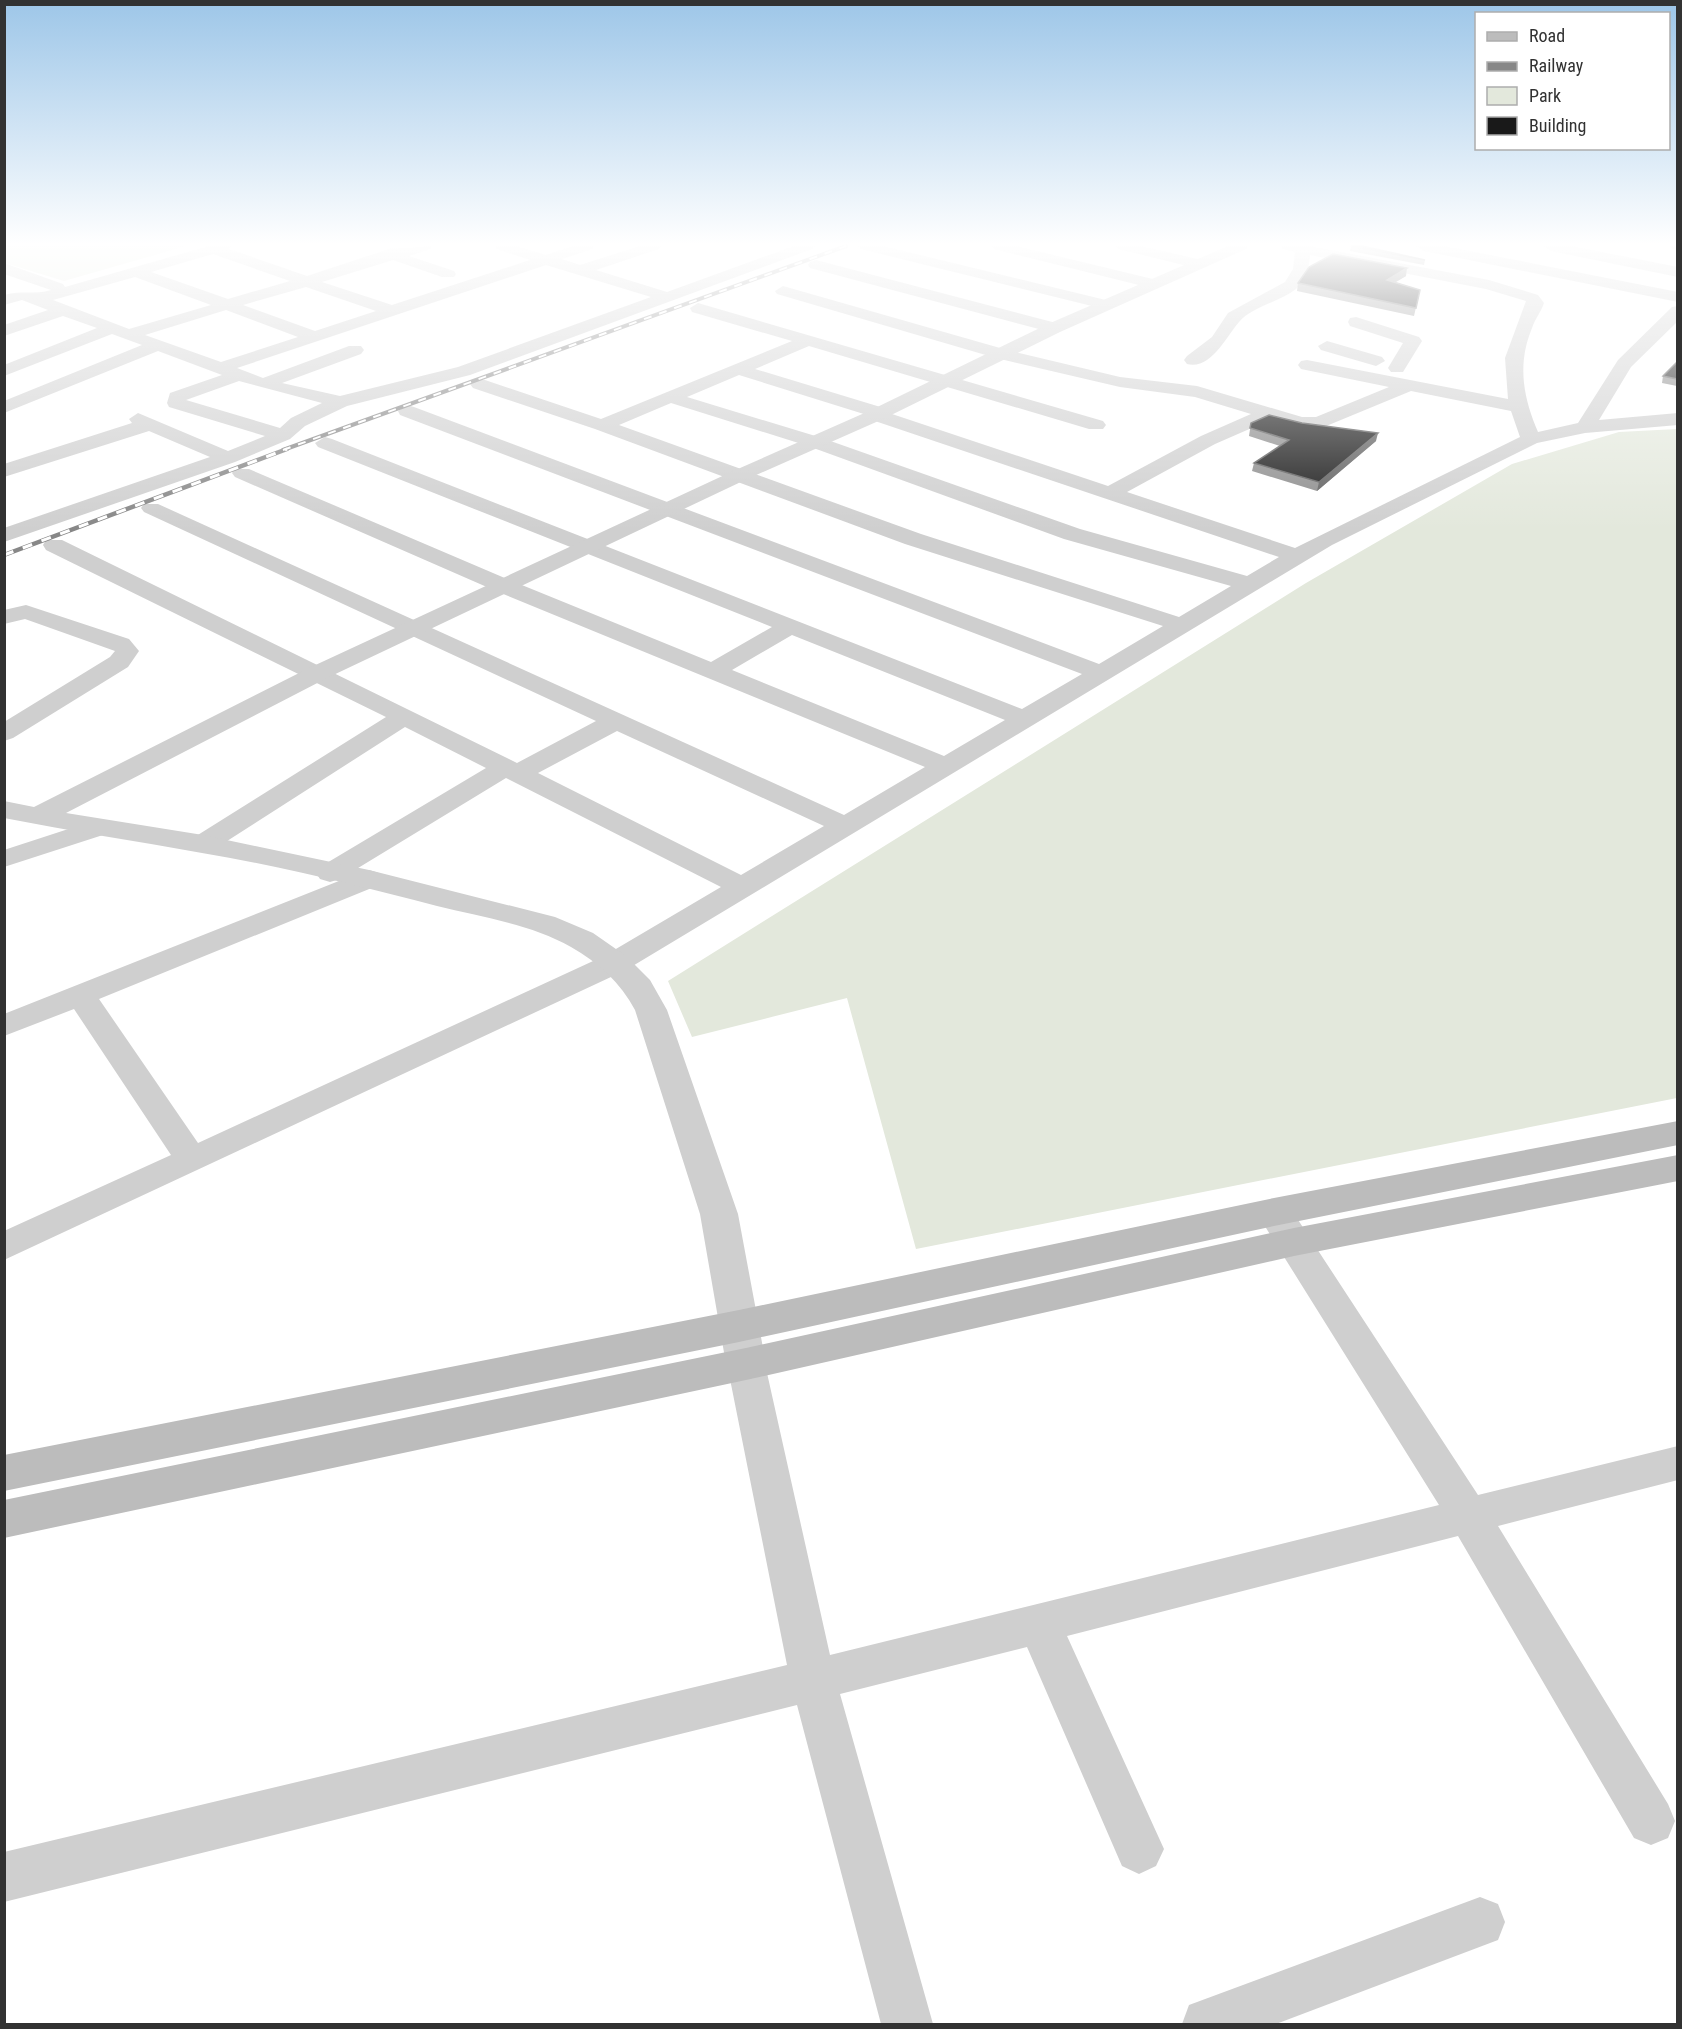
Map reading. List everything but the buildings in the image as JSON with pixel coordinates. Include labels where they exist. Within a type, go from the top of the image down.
[{"type":"main road","points":[[4,1519],[742,1345],[1284,1227],[1677,1133]]},
{"type":"main road","points":[[1284,1227],[1677,1168]]},
{"type":"main road","points":[[4,1473],[742,1345]]},
{"type":"street","points":[[4,371],[80,341]]},
{"type":"street","points":[[146,341],[263,384],[340,402]]},
{"type":"street","points":[[221,368],[304,341]]},
{"type":"street","points":[[4,536],[100,500],[235,466],[283,435],[298,422],[340,402],[464,371],[547,341]]},
{"type":"street","points":[[602,425],[807,341]]},
{"type":"street","points":[[811,341],[1096,425]]},
{"type":"street","points":[[956,341],[1120,382],[1197,392],[1311,425],[1382,399],[1407,386]]},
{"type":"street","points":[[38,816],[318,673],[738,476],[878,415],[1029,341]]},
{"type":"street","points":[[1193,360],[1218,341]]},
{"type":"street","points":[[1397,368],[1412,341]]},
{"type":"street","points":[[1519,341],[1512,365],[1512,383],[1518,407],[1531,439]]},
{"type":"street","points":[[1585,426],[1624,364],[1647,341]]},
{"type":"street","points":[[4,408],[157,345]]},
{"type":"street","points":[[1327,346],[1423,377],[1432,388]]},
{"type":"street","points":[[263,384],[356,350]]},
{"type":"street","points":[[1306,365],[1407,386],[1432,388],[1518,407]]},
{"type":"street","points":[[737,369],[1297,556]]},
{"type":"street","points":[[240,375],[177,398],[176,403],[283,435]]},
{"type":"street","points":[[479,384],[602,425],[913,539],[1182,625]]},
{"type":"street","points":[[669,397],[815,442],[1072,534],[1250,584]]},
{"type":"street","points":[[407,411],[1102,673]]},
{"type":"street","points":[[1109,494],[1208,440],[1267,414]]},
{"type":"street","points":[[4,1247],[615,963],[1324,540],[1531,439],[1585,426],[1677,419]]},
{"type":"street","points":[[4,471],[144,422],[235,466],[504,586],[946,766]]},
{"type":"street","points":[[325,443],[1025,718]]},
{"type":"street","points":[[151,508],[846,826]]},
{"type":"street","points":[[54,545],[318,673],[742,887]]},
{"type":"street","points":[[4,617],[26,612],[120,644],[127,651],[119,662],[4,733]]},
{"type":"street","points":[[712,671],[790,627]]},
{"type":"street","points":[[203,844],[403,717]]},
{"type":"street","points":[[330,873],[511,771],[616,721]]},
{"type":"street","points":[[4,809],[96,828],[203,844],[330,873],[369,879],[544,924],[582,940],[615,963],[639,987],[655,1022],[719,1214],[742,1345],[813,1680],[908,2025]]},
{"type":"street","points":[[4,859],[96,828]]},
{"type":"street","points":[[4,1026],[81,997],[369,879]]},
{"type":"street","points":[[81,997],[192,1160]]},
{"type":"street","points":[[1284,1227],[1468,1515],[1652,1821]]},
{"type":"street","points":[[4,1877],[813,1680],[1677,1463]]},
{"type":"street","points":[[1040,1623],[1139,1849]]},
{"type":"street","points":[[1208,2025],[1479,1922]]},
{"type":"green space","points":[[1677,429],[1677,1098],[916,1249],[847,998],[692,1037],[668,981],[1306,583],[1512,464],[1619,432]]},
{"type":"railway","points":[[283,450],[585,341]]},
{"type":"railway","points":[[4,555],[287,449]]}]
